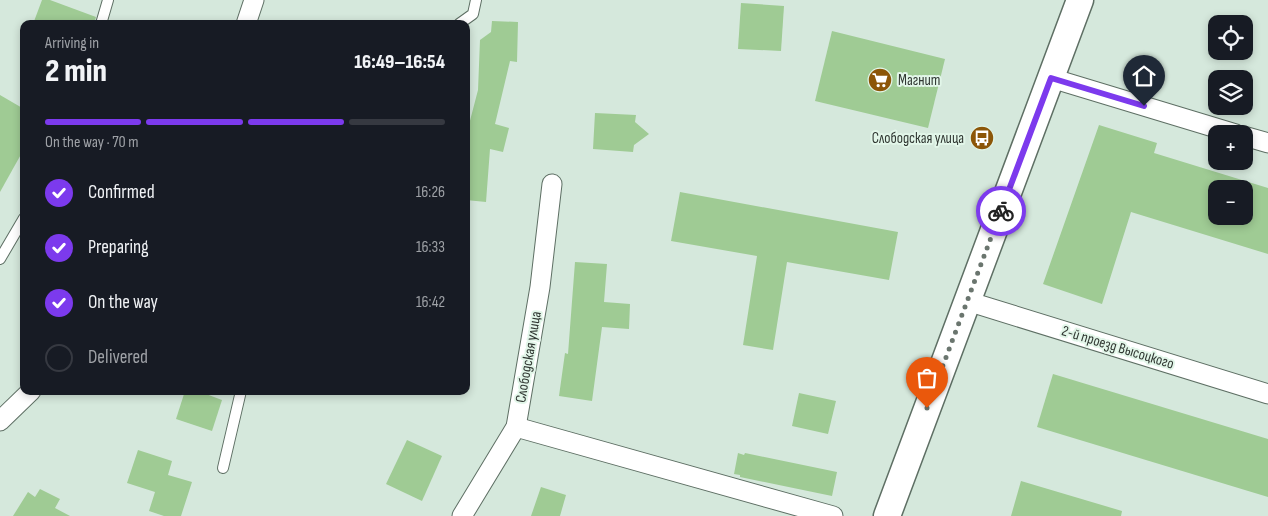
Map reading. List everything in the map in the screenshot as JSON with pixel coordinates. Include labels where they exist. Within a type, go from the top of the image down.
[{"type":"street","points":[[247,20],[254,0]]},
{"type":"street","points":[[886,516],[1080,0]]},
{"type":"street","points":[[1051,78],[1208,126]]},
{"type":"street","points":[[1253,139],[1268,143]]},
{"type":"street","name":"Слободская улица","points":[[462,516],[516,427],[540,287],[552,184]]},
{"type":"street","name":"2-й проезд Высоцкого","points":[[967,301],[1268,394]]},
{"type":"street","points":[[0,421],[27,395]]},
{"type":"street","points":[[516,427],[833,516]]},
{"type":"lane","points":[[102,20],[108,0]]},
{"type":"lane","points":[[465,20],[473,14],[476,0]]},
{"type":"lane","points":[[0,258],[20,225]]},
{"type":"lane","points":[[222,468],[240,395]]},
{"type":"building","points":[[42,0],[50,0],[96,17],[95,20],[34,20]]},
{"type":"building","points":[[741,3],[784,6],[781,51],[738,49]]},
{"type":"building","points":[[492,21],[518,22],[517,62],[510,61],[495,124],[509,128],[503,152],[490,149],[486,202],[470,200],[470,121],[478,90],[480,40],[491,32]]},
{"type":"building","name":"Магнит","points":[[832,31],[945,59],[928,128],[815,101]]},
{"type":"building","points":[[0,95],[20,107],[20,156],[0,192]]},
{"type":"building","points":[[595,113],[636,115],[635,122],[649,134],[634,145],[633,152],[593,149]]},
{"type":"building","points":[[1099,125],[1157,143],[1154,153],[1242,180],[1208,180],[1208,225],[1253,225],[1253,183],[1268,188],[1268,254],[1131,212],[1102,304],[1043,284]]},
{"type":"building","points":[[680,192],[898,232],[889,280],[787,262],[773,350],[743,345],[757,256],[671,241]]},
{"type":"building","points":[[575,262],[607,264],[604,302],[630,304],[629,329],[602,327],[592,401],[559,396],[565,353],[568,354]]},
{"type":"building","points":[[1053,374],[1268,439],[1268,497],[1037,427]]},
{"type":"building","points":[[799,393],[836,401],[828,434],[792,426]]},
{"type":"building","points":[[184,395],[209,395],[222,400],[212,431],[176,419]]},
{"type":"building","points":[[407,440],[442,456],[422,501],[386,484]]},
{"type":"building","points":[[138,450],[172,461],[168,475],[192,482],[181,516],[164,516],[149,511],[155,492],[127,483]]},
{"type":"building","points":[[738,453],[837,472],[832,496],[740,477],[740,475],[734,474]]},
{"type":"building","points":[[1021,481],[1122,511],[1121,516],[1011,516]]},
{"type":"building","points":[[541,487],[566,495],[560,516],[531,516]]},
{"type":"building","points":[[40,489],[60,499],[55,508],[70,516],[13,516],[28,492],[35,497]]},
{"type":"way so far","points":[[927,408],[1001,211]]},
{"type":"place","name":"Магнит","points":[[880,80]]},
{"type":"place","name":"Слободская улица","points":[[982,138]]},
{"type":"route","points":[[1001,211],[1051,78],[1144,106]]}]
